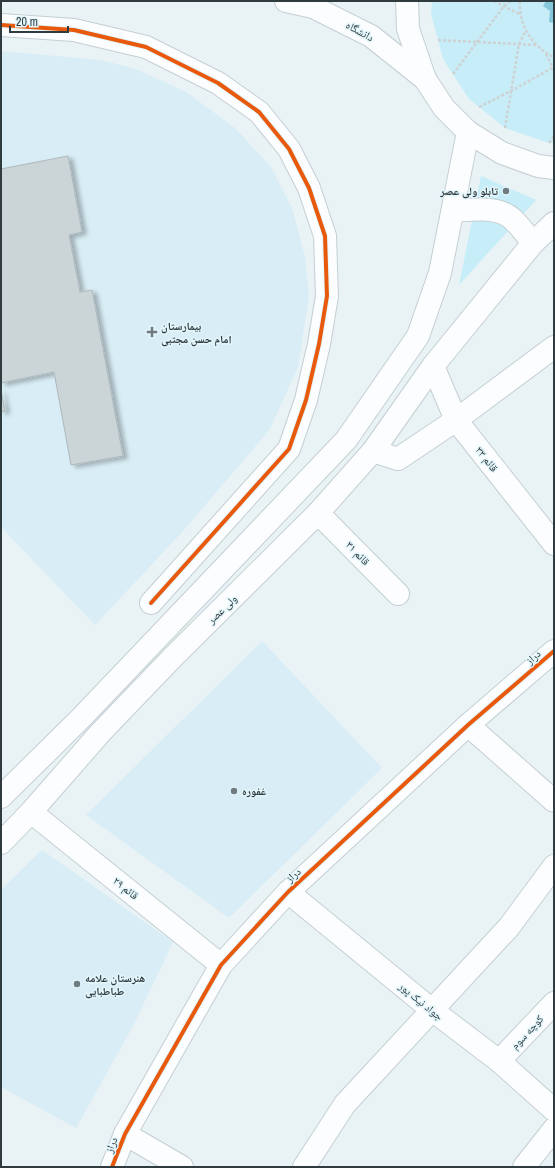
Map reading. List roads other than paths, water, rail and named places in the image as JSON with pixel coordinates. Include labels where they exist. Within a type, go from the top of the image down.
[{"type":"street","name":"دانشگاه","points":[[286,1],[316,4],[371,36],[425,79]]},
{"type":"street","points":[[407,1],[408,29],[425,79],[444,108],[468,132],[502,153],[538,166],[554,168]]},
{"type":"street","points":[[1,25],[74,30],[146,47],[218,83],[259,112],[289,149],[309,188],[325,236],[327,296],[306,400],[289,449],[151,603]]},
{"type":"street","points":[[1,797],[80,718],[346,440],[418,336],[440,273],[468,132]]},
{"type":"street","points":[[453,211],[495,210],[510,217],[533,243]]},
{"type":"street","name":"ولی عصر","points":[[1,843],[31,812],[101,732],[162,668],[318,513],[373,451],[433,366],[533,243],[554,224]]},
{"type":"street","points":[[373,451],[398,460],[456,420],[554,347]]},
{"type":"street","name":"قائم ۳۳","points":[[433,366],[456,420],[554,544]]},
{"type":"street","name":"قائم ۳۱","points":[[318,513],[398,594]]},
{"type":"street","name":"دراز","points":[[112,1167],[125,1134],[221,965],[288,892],[468,725],[554,651]]},
{"type":"street","points":[[468,725],[554,801]]},
{"type":"street","name":"قائم ۲۹","points":[[31,812],[221,965]]},
{"type":"street","points":[[304,1167],[345,1104],[509,927],[554,866]]},
{"type":"street","name":"جواد نیک پور","points":[[288,892],[432,1010],[500,1062],[554,1110]]},
{"type":"street","name":"کوچه سوم","points":[[500,1062],[554,1003]]},
{"type":"street","points":[[524,1167],[554,1130]]},
{"type":"street","points":[[125,1134],[182,1167]]},
{"type":"place","name":"تابلو ولی عصر","points":[[506,191]]},
{"type":"place","name":"بیمارستان امام حسن مجتبی","points":[[152,332]]},
{"type":"place","name":"غفوره","points":[[234,791]]},
{"type":"place","name":"هنرستان علامه طباطبایی","points":[[77,984]]}]
